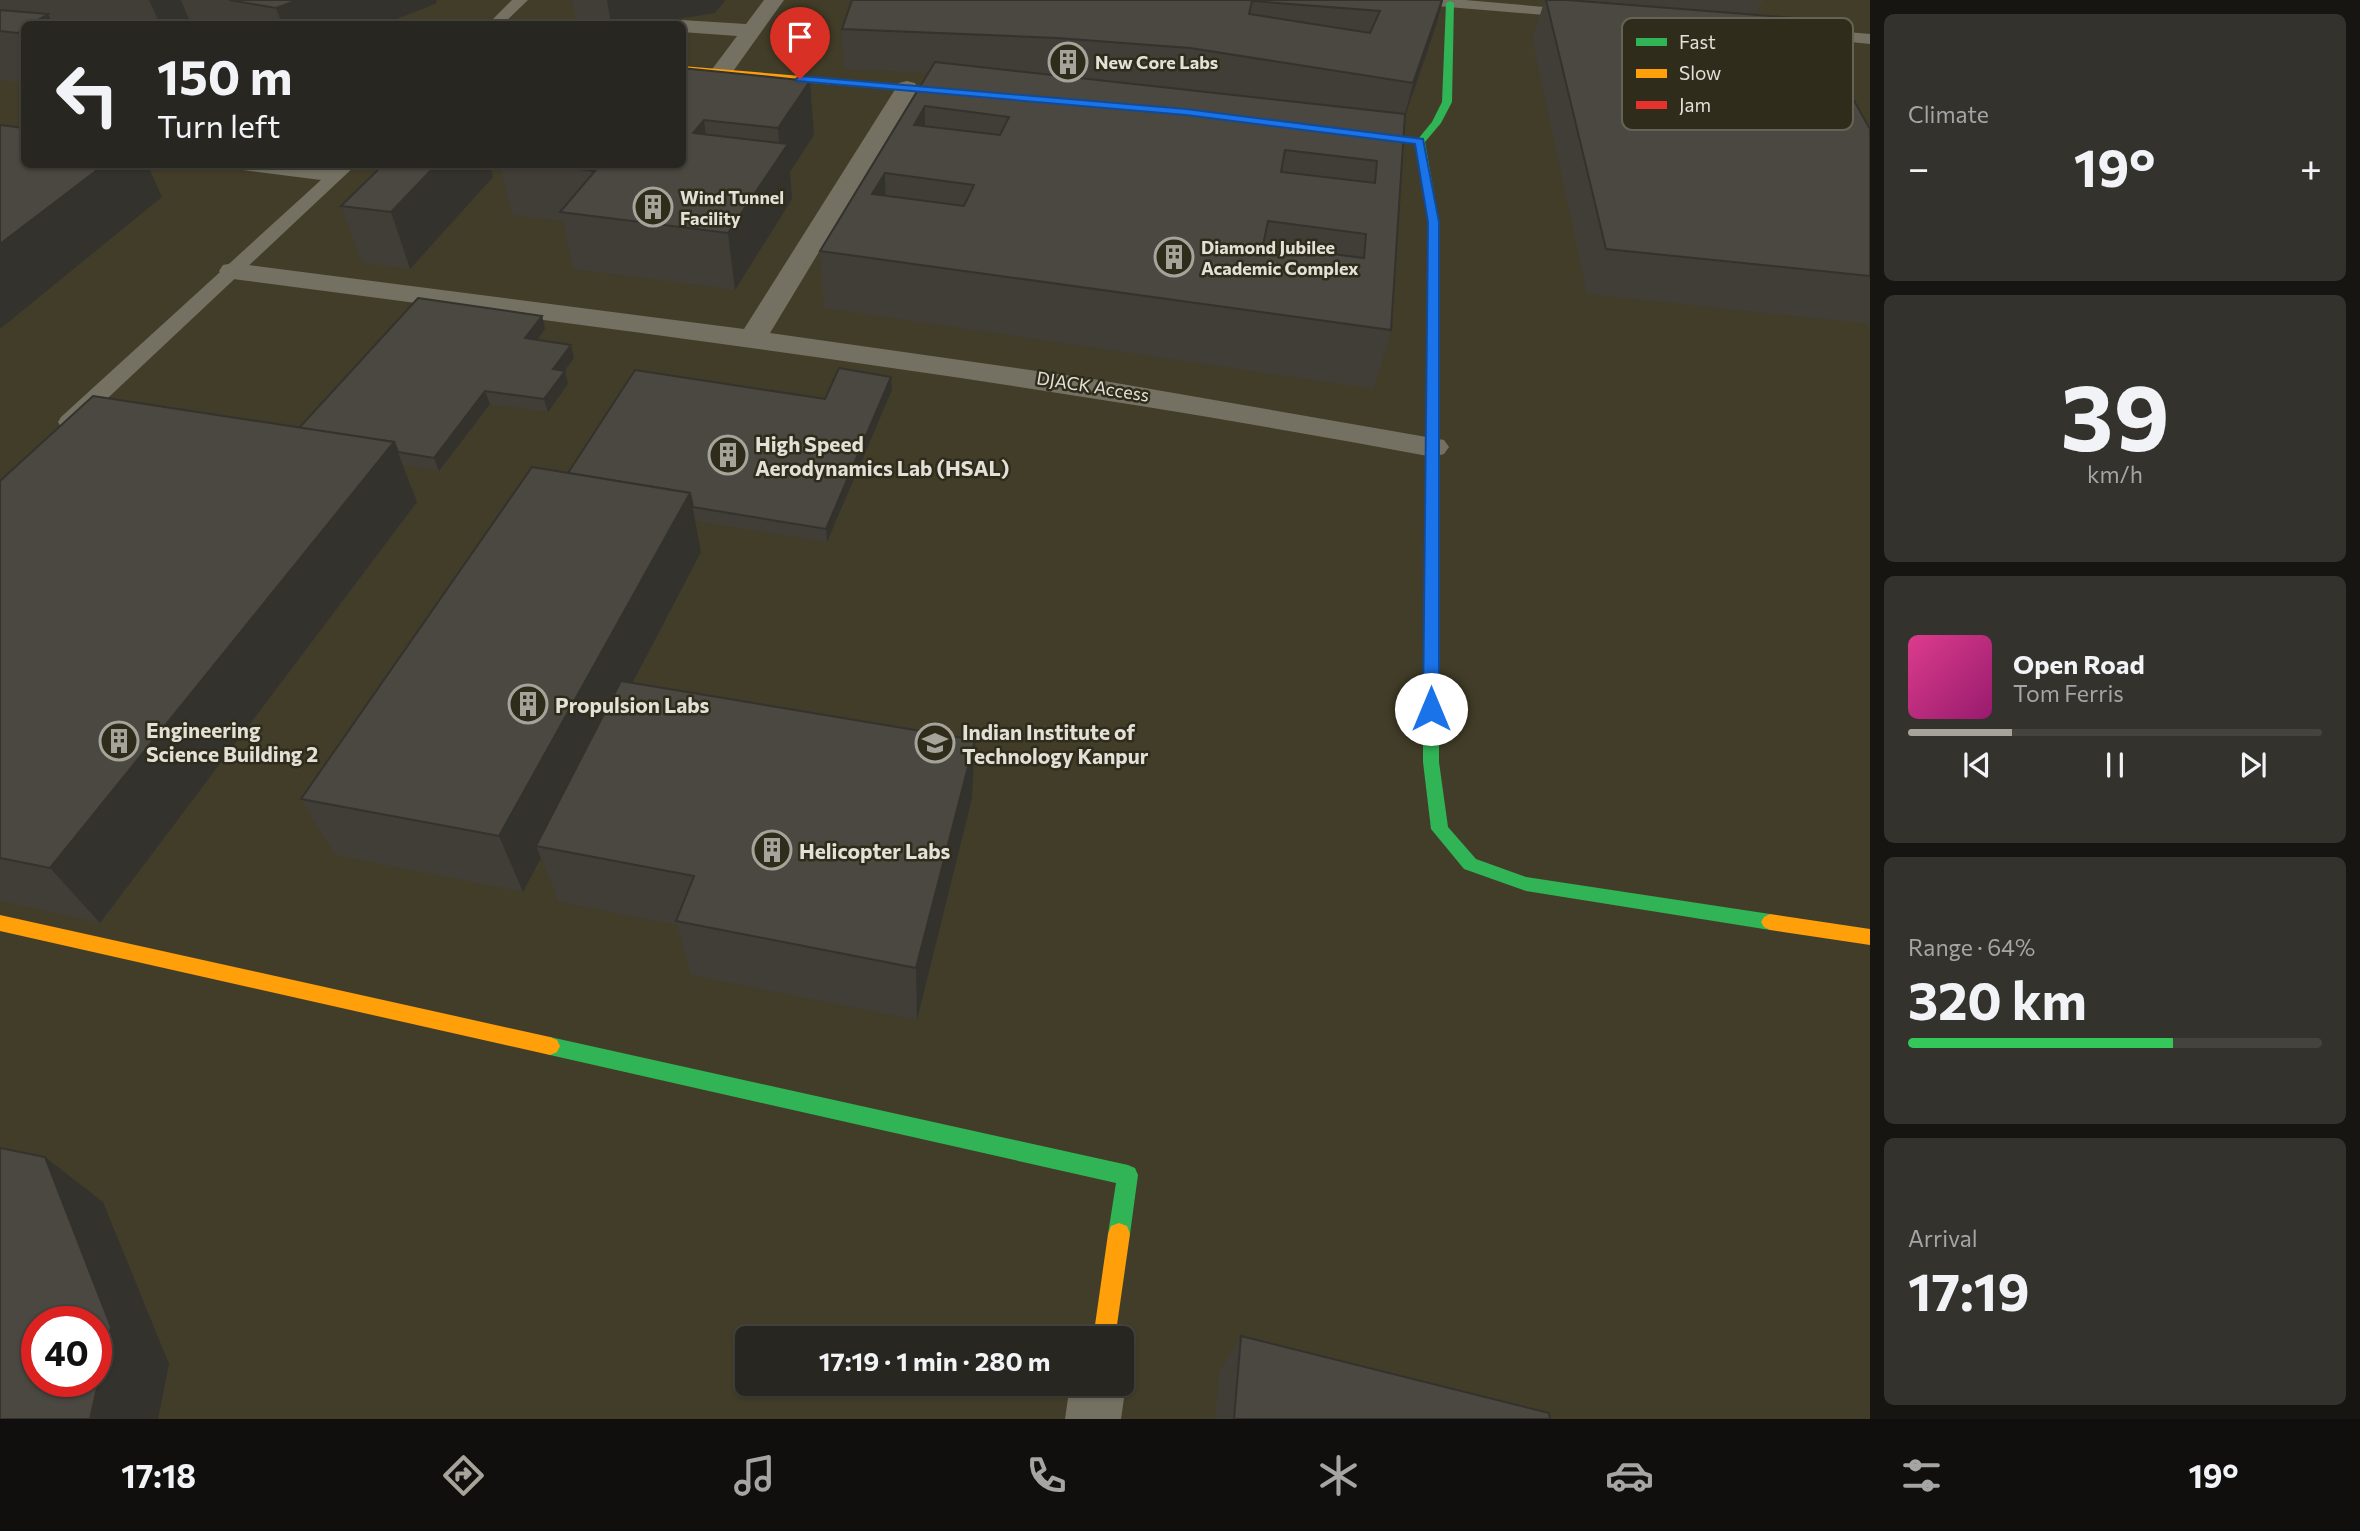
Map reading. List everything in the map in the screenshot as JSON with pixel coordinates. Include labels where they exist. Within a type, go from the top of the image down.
[{"type":"street","points":[[721,72],[774,0]]},
{"type":"street","points":[[1420,142],[1436,123],[1447,102],[1450,3]]},
{"type":"street","points":[[686,26],[752,32]]},
{"type":"street","points":[[686,69],[986,95]]},
{"type":"street","points":[[751,339],[906,88]]},
{"type":"street","points":[[1379,136],[1420,142]]},
{"type":"street","points":[[1420,142],[1434,222],[1431,762],[1440,829],[1470,864],[1526,884],[1870,937]]},
{"type":"street","name":"DJACK Access","points":[[233,271],[955,365],[1174,399],[1433,447]]},
{"type":"street","points":[[0,923],[1128,1175],[1106,1326]]},
{"type":"street","points":[[1093,1419],[1096,1396]]},
{"type":"lane","points":[[498,21],[521,0]]},
{"type":"lane","points":[[1412,0],[1599,16]]},
{"type":"lane","points":[[306,168],[342,170]]},
{"type":"lane","points":[[51,439],[342,170]]},
{"type":"shaded area","name":"Indian Institute of Technology Kanpur","points":[[0,0],[1870,0],[1870,1419],[0,1419]]},
{"type":"building","points":[[229,0],[298,0],[276,8]]},
{"type":"building","points":[[852,0],[1442,0],[1413,83],[1190,48],[1057,38],[842,29]],"holes":[[[1252,1],[1380,11],[1370,33],[1249,14]]]},
{"type":"building","points":[[1546,0],[1795,18],[1622,18],[1622,130],[1853,130],[1853,99],[1870,129],[1870,276],[1606,249]]},
{"type":"building","points":[[0,10],[48,14],[36,21],[21,21],[21,30],[18,33],[0,31]]},
{"type":"building","name":"Diamond Jubilee Academic Complex","points":[[935,62],[1405,114],[1391,330],[820,251]],"holes":[[[925,106],[1009,117],[1000,135],[914,125]],[[1285,150],[1377,161],[1375,183],[1281,172]],[[885,173],[974,185],[964,206],[872,194]],[[1268,221],[1366,234],[1364,258],[1263,245]]]},
{"type":"building","points":[[686,68],[810,81],[778,128],[704,120],[693,133],[788,144],[728,233],[560,212],[595,171],[572,168],[686,168]]},
{"type":"building","points":[[0,125],[21,128],[21,168],[100,168],[0,244]]},
{"type":"building","points":[[380,168],[433,168],[391,212],[341,206]]},
{"type":"building","points":[[418,298],[542,316],[525,338],[571,345],[553,369],[565,371],[544,399],[485,391],[434,458],[398,452],[394,442],[299,428]]},
{"type":"building","name":"High Speed Aerodynamics Lab (HSAL)","points":[[839,368],[891,377],[826,529],[693,507],[690,493],[568,473],[635,370],[825,399]]},
{"type":"building","name":"Engineering Science Building 2","points":[[93,396],[394,442],[50,868],[0,858],[0,481]]},
{"type":"building","points":[[532,467],[690,493],[499,836],[301,799]]},
{"type":"building","name":"Helicopter Labs","points":[[621,681],[975,740],[916,968],[676,921],[694,876],[536,846]]},
{"type":"building","points":[[0,1148],[45,1157],[103,1306],[21,1306],[21,1397],[95,1397],[90,1419],[0,1419]]},
{"type":"building","points":[[1241,1336],[1549,1413],[1550,1419],[1234,1419]]},
{"type":"traffic: fast","points":[[1395,138],[1420,142],[1436,123],[1447,102],[1450,3]]},
{"type":"traffic: fast","points":[[1420,142],[1434,222],[1433,482]]},
{"type":"traffic: fast","points":[[1431,703],[1431,762],[1440,829],[1470,864],[1526,884],[1770,922]]},
{"type":"traffic: fast","points":[[550,1046],[1128,1175],[1119,1234]]},
{"type":"traffic: slow","points":[[686,69],[970,93]]},
{"type":"traffic: slow","points":[[1770,922],[1870,937]]},
{"type":"traffic: slow","points":[[0,923],[550,1046]]},
{"type":"traffic: slow","points":[[1106,1326],[1119,1234]]},
{"type":"traffic: jam","points":[[1431,703],[1433,482]]},
{"type":"place","name":"New Core Labs","points":[[1068,62]]},
{"type":"place","name":"Wind Tunnel Facility","points":[[653,207]]},
{"type":"place","name":"Diamond Jubilee Academic Complex","points":[[1174,257]]},
{"type":"place","name":"High Speed Aerodynamics Lab (HSAL)","points":[[728,455]]},
{"type":"place","name":"Propulsion Labs","points":[[528,704]]},
{"type":"place","name":"Engineering Science Building 2","points":[[119,741]]},
{"type":"place","name":"Indian Institute of Technology Kanpur","points":[[935,743]]},
{"type":"place","name":"Helicopter Labs","points":[[772,850]]},
{"type":"route","points":[[800,79],[1186,112],[1420,142],[1434,222],[1431,709]]}]
